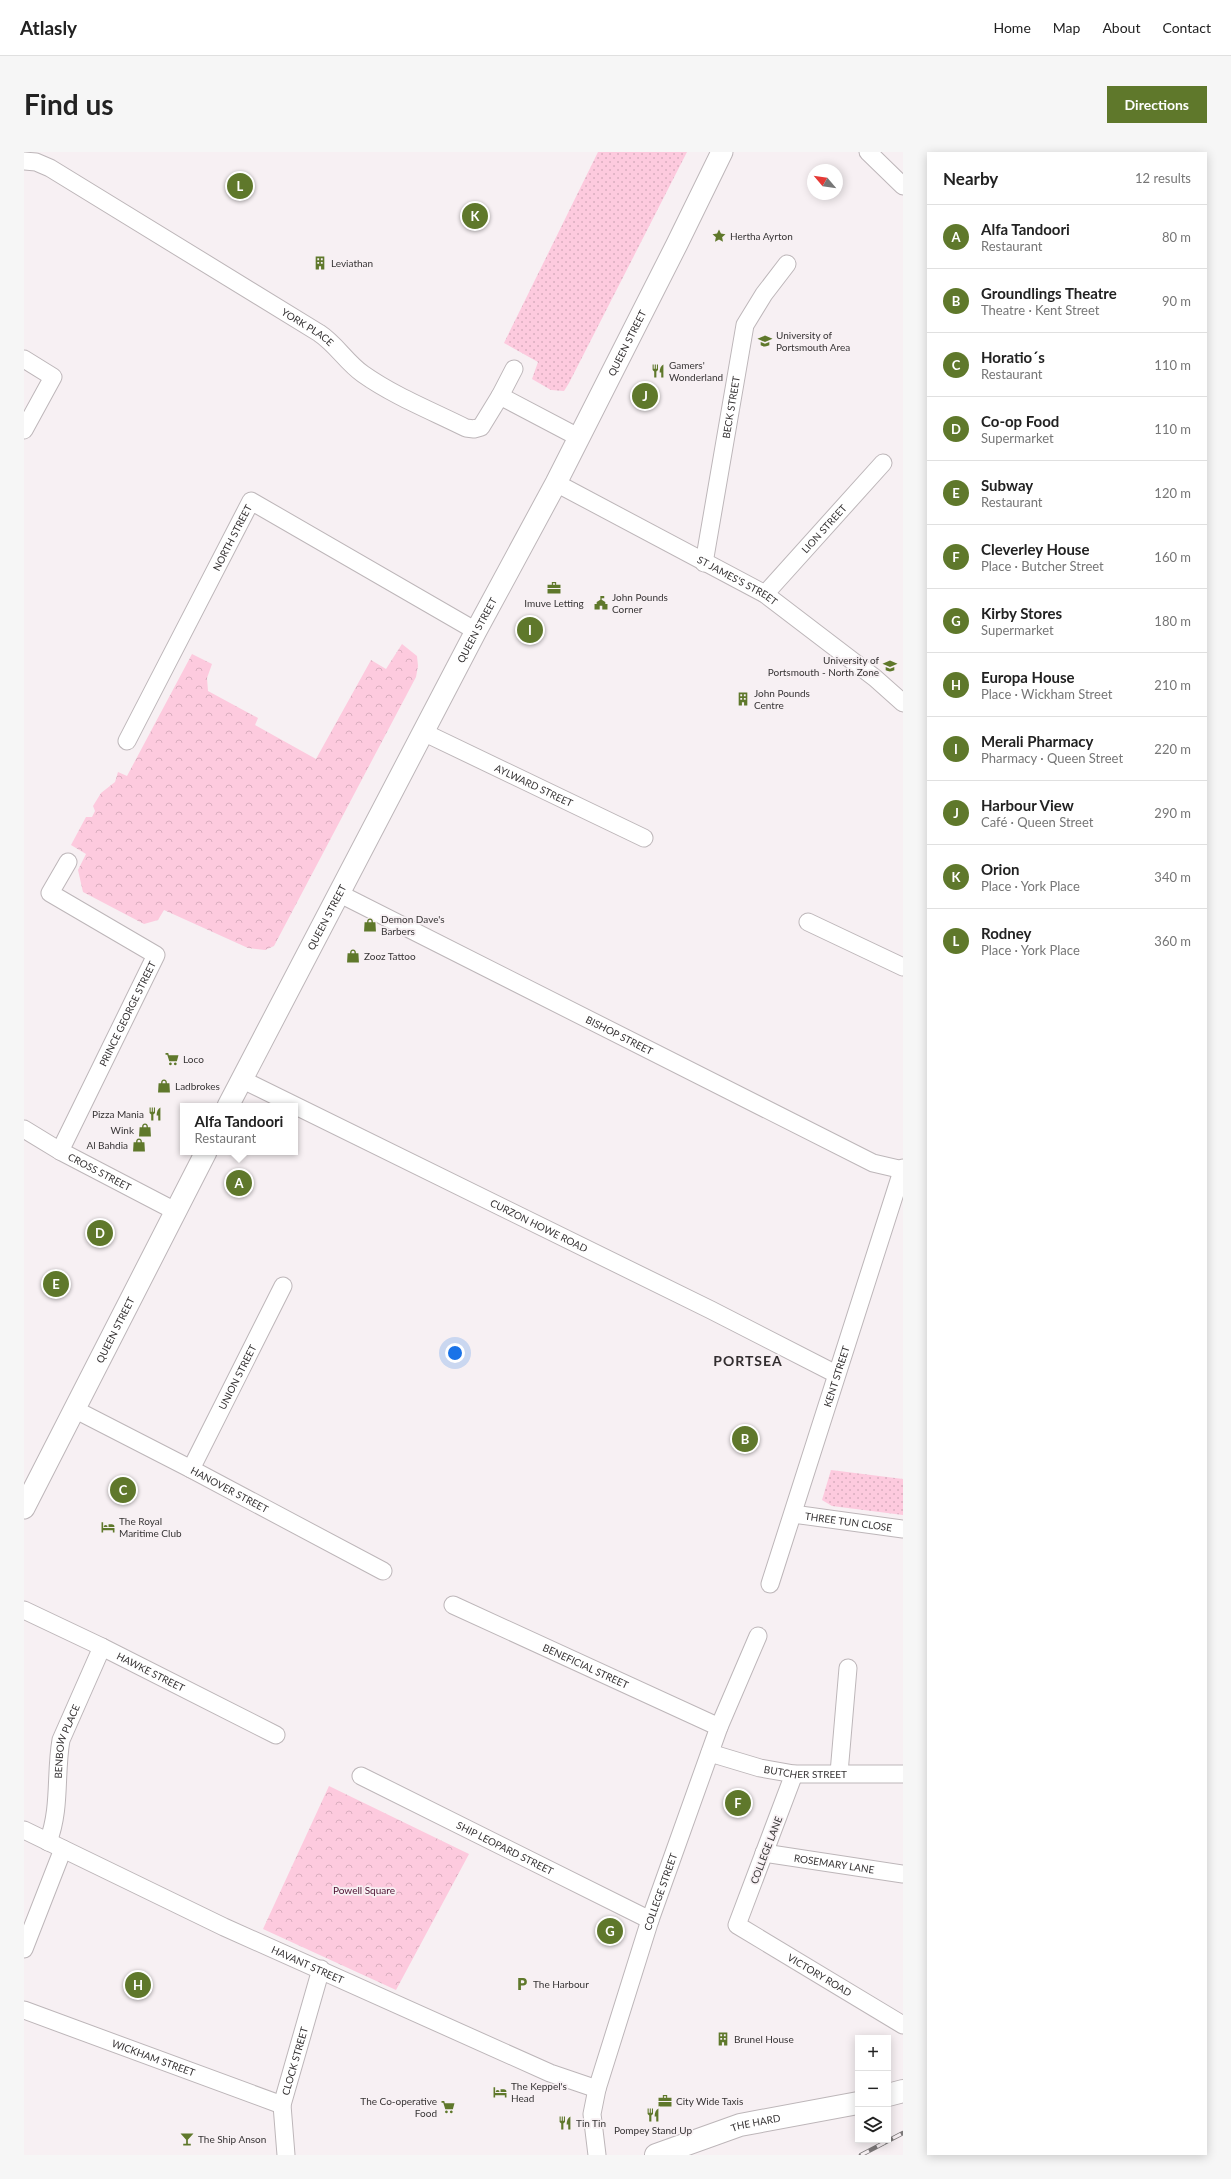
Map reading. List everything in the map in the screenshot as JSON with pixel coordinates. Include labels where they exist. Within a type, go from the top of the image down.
[{"type":"main road","points":[[891,2094],[903,2091]]},
{"type":"main road","name":"THE HARD","points":[[656,2155],[740,2124],[855,2104]]},
{"type":"street","name":"QUEEN STREET","points":[[230,1103],[476,631],[556,483],[722,152]]},
{"type":"street","points":[[868,152],[903,186]]},
{"type":"street","name":"YORK PLACE","points":[[24,161],[36,162],[50,168],[319,333],[332,342],[354,367],[370,379],[466,428],[474,429],[481,427],[500,396]]},
{"type":"street","name":"BECK STREET","points":[[704,563],[745,325],[764,294],[787,264]]},
{"type":"street","points":[[24,360],[53,377],[24,430]]},
{"type":"street","points":[[514,369],[500,396],[578,437]]},
{"type":"street","name":"LION STREET","points":[[765,594],[883,463]]},
{"type":"street","name":"ST JAMES'S STREET","points":[[556,483],[704,563],[765,594],[875,678],[903,703]]},
{"type":"street","name":"NORTH STREET","points":[[127,740],[251,501],[476,631]]},
{"type":"street","name":"AYLWARD STREET","points":[[423,732],[644,838]]},
{"type":"street","name":"PRINCE GEORGE STREET","points":[[60,1152],[156,955],[50,893],[68,862]]},
{"type":"street","name":"BISHOP STREET","points":[[340,894],[873,1163],[903,1169]]},
{"type":"street","points":[[808,922],[903,967]]},
{"type":"street","name":"CURZON HOWE ROAD","points":[[242,1079],[291,1103]]},
{"type":"street","name":"CURZON HOWE ROAD","points":[[298,1107],[711,1310],[836,1374]]},
{"type":"street","name":"CROSS STREET","points":[[24,1129],[60,1152],[177,1212]]},
{"type":"street","name":"QUEEN STREET","points":[[24,1508],[76,1410],[205,1155]]},
{"type":"street","name":"KENT STREET","points":[[770,1584],[836,1374],[903,1169]]},
{"type":"street","name":"UNION STREET","points":[[191,1469],[283,1286]]},
{"type":"street","name":"HANOVER STREET","points":[[76,1410],[383,1571]]},
{"type":"street","name":"THREE TUN CLOSE","points":[[793,1514],[903,1529]]},
{"type":"street","name":"BENEFICIAL STREET","points":[[453,1605],[720,1727]]},
{"type":"street","name":"HAWKE STREET","points":[[24,1610],[102,1647],[276,1735]]},
{"type":"street","name":"COLLEGE STREET","points":[[597,2155],[592,2114],[597,2089],[650,1920],[710,1753],[758,1636]]},
{"type":"street","name":"BENBOW PLACE","points":[[24,1949],[56,1845],[59,1754],[62,1740],[102,1647]]},
{"type":"street","points":[[839,1773],[848,1668]]},
{"type":"street","name":"BUTCHER STREET","points":[[710,1753],[760,1768],[794,1774],[903,1774]]},
{"type":"street","name":"COLLEGE LANE","points":[[737,1926],[794,1774]]},
{"type":"street","name":"SHIP LEOPARD STREET","points":[[361,1776],[650,1920]]},
{"type":"street","name":"HAVANT STREET","points":[[24,1830],[224,1927],[321,1969],[550,2073],[597,2089]]},
{"type":"street","name":"ROSEMARY LANE","points":[[764,1853],[903,1874]]},
{"type":"street","name":"VICTORY ROAD","points":[[737,1926],[903,2024]]},
{"type":"street","name":"CLOCK STREET","points":[[286,2155],[282,2105],[321,1969]]},
{"type":"street","name":"WICKHAM STREET","points":[[24,2010],[282,2105]]},
{"type":"green space","points":[[598,152],[687,152],[569,383],[564,391],[551,390],[532,379],[538,362],[504,343]]},
{"type":"green space","points":[[402,644],[417,656],[418,666],[416,677],[274,946],[265,950],[248,948],[164,910],[158,920],[144,924],[83,892],[78,870],[86,854],[71,845],[86,817],[92,817],[95,811],[93,806],[101,793],[115,782],[118,772],[127,776],[192,654],[212,664],[207,678],[208,691],[258,718],[255,725],[316,759],[371,660],[386,669]]},
{"type":"green space","points":[[831,1470],[903,1479],[903,1515],[832,1506],[822,1500]]},
{"type":"green space","name":"Powell Square","points":[[329,1786],[469,1854],[396,1990],[263,1929]]},
{"type":"railway","points":[[861,2155],[903,2133]]},
{"type":"place","name":"Rodney","points":[[240,186]]},
{"type":"place","name":"Orion","points":[[475,216]]},
{"type":"place","name":"Hertha Ayrton","points":[[719,236]]},
{"type":"place","name":"Leviathan","points":[[320,263]]},
{"type":"place","name":"University of Portsmouth Area","points":[[765,341]]},
{"type":"place","name":"Gamers' Wonderland","points":[[658,371]]},
{"type":"place","name":"Harbour View","points":[[645,396]]},
{"type":"place","name":"Imuve Letting","points":[[554,588]]},
{"type":"place","name":"John Pounds Corner","points":[[601,603]]},
{"type":"place","name":"Merali Pharmacy","points":[[530,630]]},
{"type":"place","name":"University of Portsmouth - North Zone","points":[[890,666]]},
{"type":"place","name":"John Pounds Centre","points":[[743,699]]},
{"type":"place","name":"Demon Dave's Barbers","points":[[370,925]]},
{"type":"place","name":"Zooz Tattoo","points":[[353,956]]},
{"type":"place","name":"Loco","points":[[172,1059]]},
{"type":"place","name":"Ladbrokes","points":[[164,1086]]},
{"type":"place","name":"Pizza Mania","points":[[155,1114]]},
{"type":"place","name":"Wink","points":[[145,1130]]},
{"type":"place","name":"Al Bahdia","points":[[139,1145]]},
{"type":"place","name":"Alfa Tandoori","points":[[239,1183]]},
{"type":"place","name":"Co-op Food","points":[[100,1233]]},
{"type":"place","name":"Subway","points":[[56,1284]]},
{"type":"place","name":"Groundlings Theatre","points":[[745,1439]]},
{"type":"place","name":"Horatio´s","points":[[123,1490]]},
{"type":"place","name":"The Royal Maritime Club","points":[[108,1527]]},
{"type":"place","name":"Cleverley House","points":[[738,1803]]},
{"type":"place","name":"Kirby Stores","points":[[610,1931]]},
{"type":"place","name":"The Harbour","points":[[522,1984]]},
{"type":"place","name":"Europa House","points":[[138,1985]]},
{"type":"place","name":"Brunel House","points":[[723,2039]]},
{"type":"place","name":"The Keppel's Head","points":[[500,2092]]},
{"type":"place","name":"City Wide Taxis","points":[[665,2101]]},
{"type":"place","name":"The Co-operative Food","points":[[448,2107]]},
{"type":"place","name":"Pompey Stand Up","points":[[653,2115]]},
{"type":"place","name":"Tin Tin","points":[[565,2123]]},
{"type":"place","name":"The Ship Anson","points":[[187,2139]]},
{"type":"district","name":"PORTSEA","points":[[748,1361]]}]
